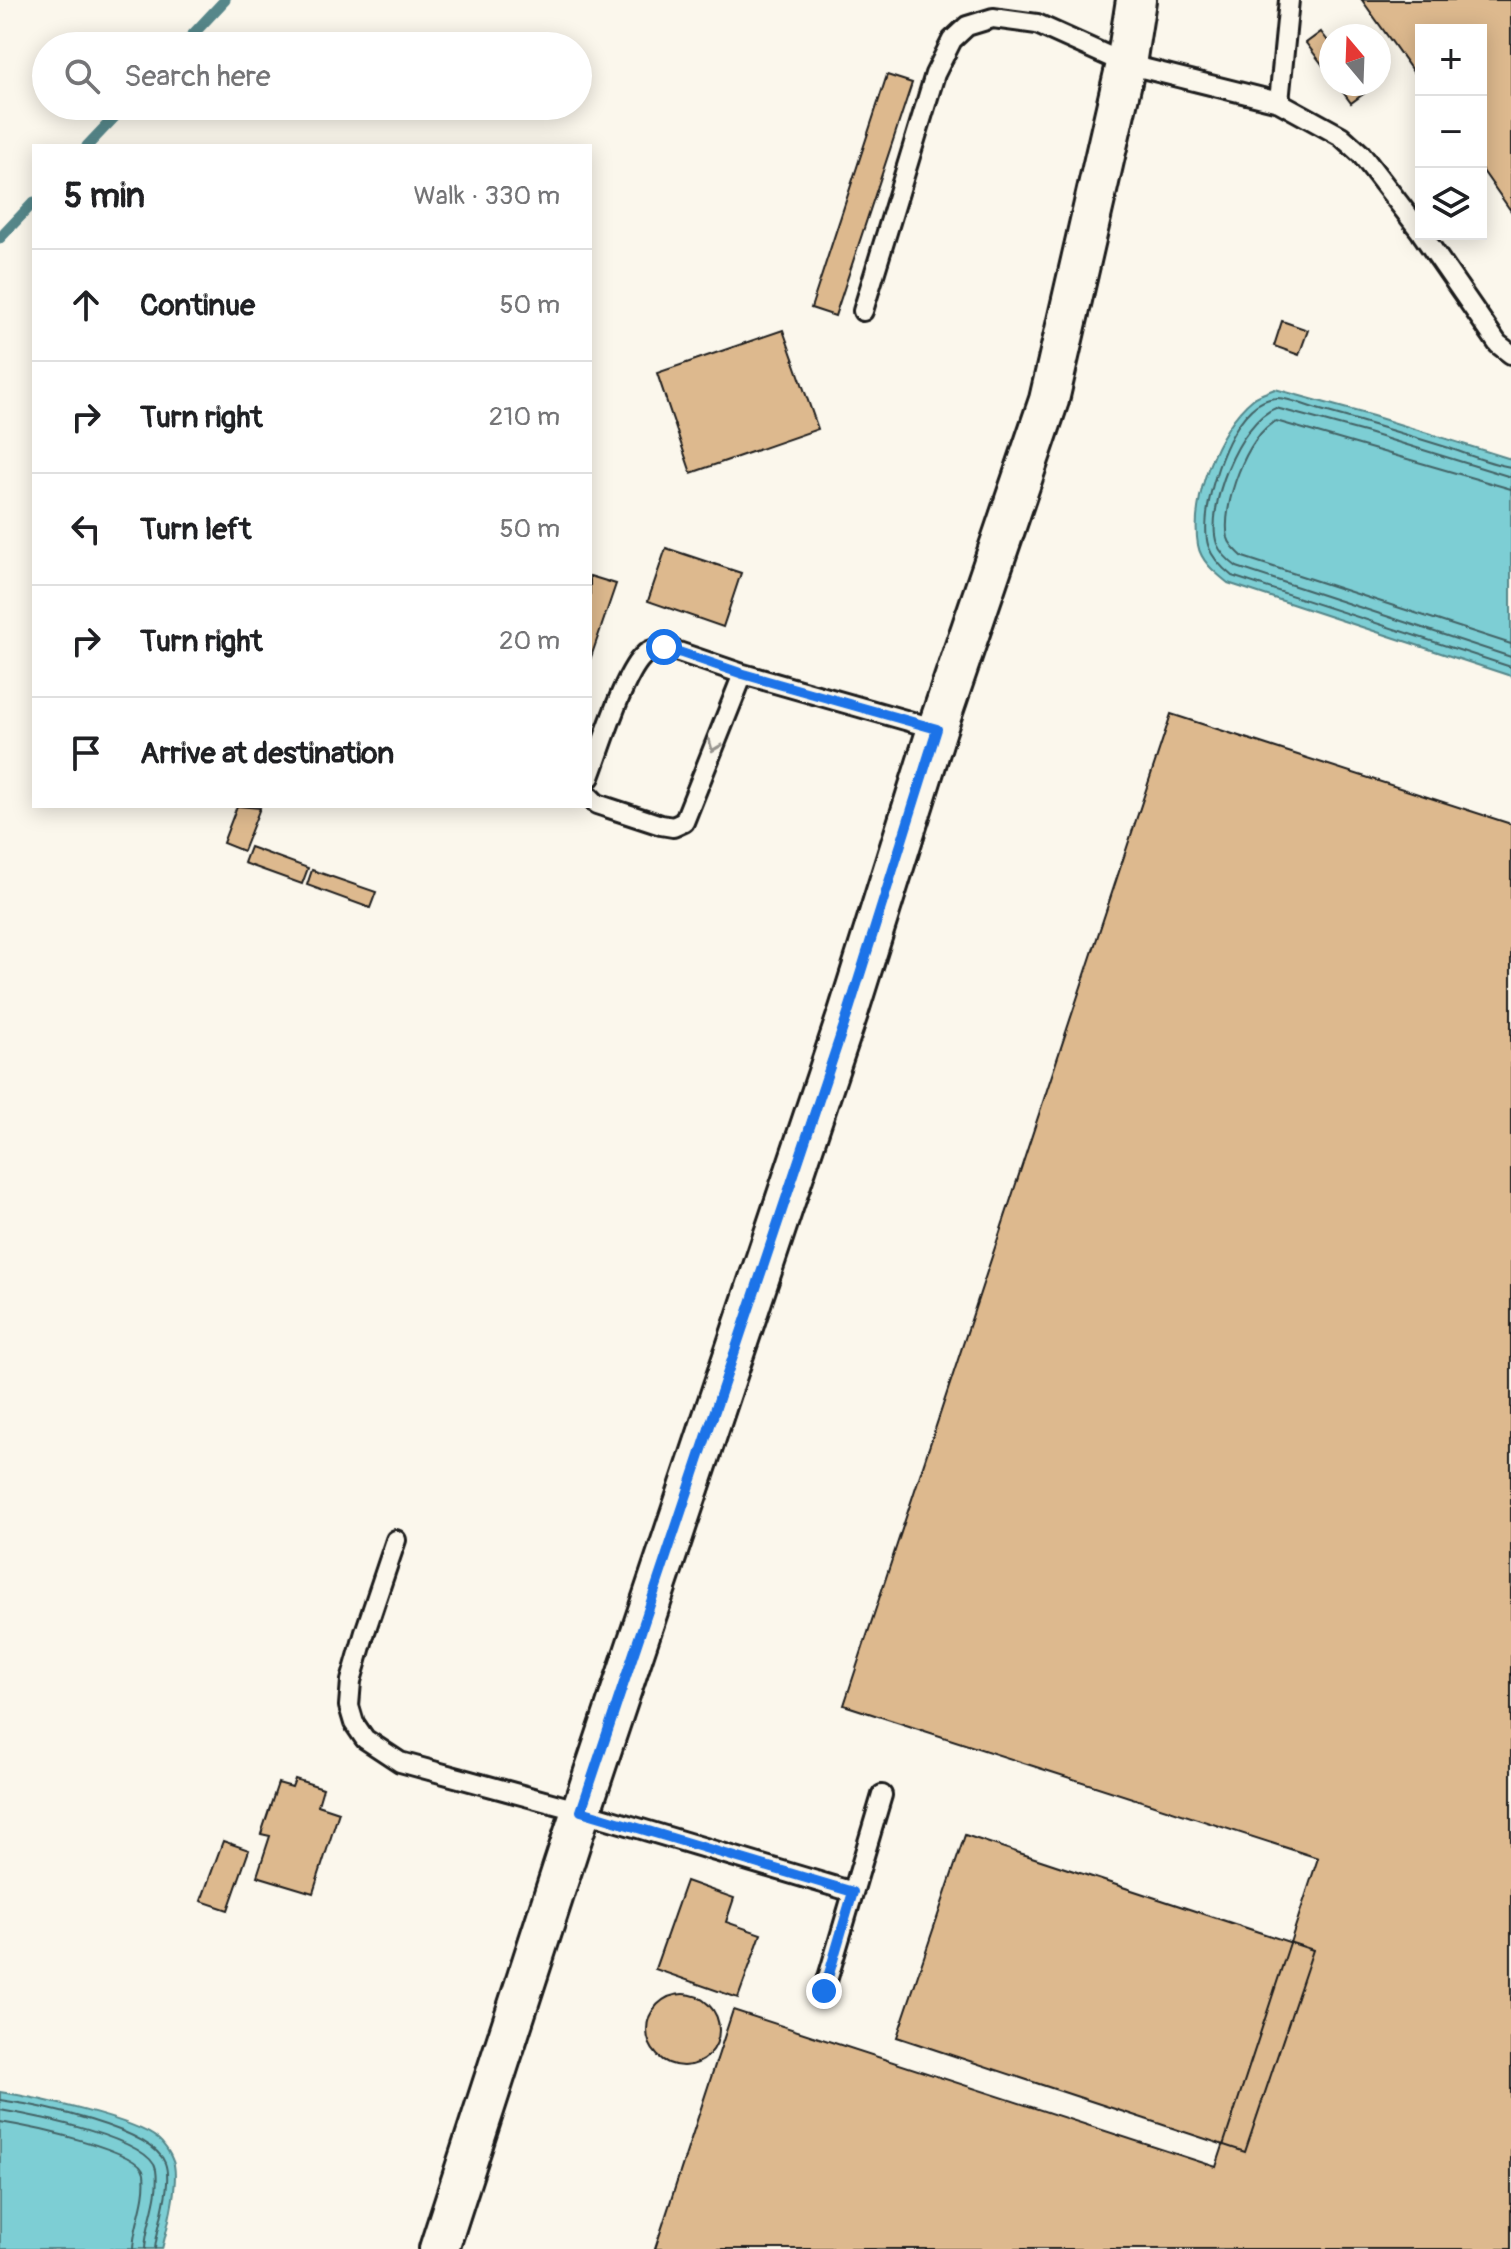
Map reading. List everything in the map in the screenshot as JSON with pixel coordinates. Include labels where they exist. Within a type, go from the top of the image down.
[{"type":"street","points":[[439,2249],[581,1811],[848,1013],[937,729],[1049,400],[1126,64],[1136,0]]},
{"type":"lane","points":[[1279,102],[1289,0]]},
{"type":"lane","points":[[863,311],[935,74],[952,40],[967,26],[993,18],[1037,24],[1126,64],[1279,102],[1341,136],[1361,154],[1415,224]]},
{"type":"lane","points":[[1427,240],[1498,344],[1511,354]]},
{"type":"lane","points":[[592,772],[624,690],[640,659],[646,652],[664,647],[743,674],[937,729]]},
{"type":"lane","points":[[592,799],[597,804],[661,825],[673,827],[684,822],[743,674]]},
{"type":"lane","points":[[396,1540],[351,1681],[349,1706],[354,1723],[365,1739],[400,1762],[581,1811],[853,1892]]},
{"type":"lane","points":[[824,1991],[882,1795]]},
{"type":"water","points":[[1275,389],[1511,459],[1511,676],[1228,583],[1206,562],[1198,545],[1197,527],[1198,507],[1209,466],[1228,428],[1240,412],[1255,397]]},
{"type":"water","points":[[0,2092],[107,2117],[146,2131],[160,2141],[171,2157],[175,2177],[162,2249],[0,2249]]},
{"type":"building","points":[[1362,0],[1511,0],[1511,211],[1487,177],[1487,24],[1415,24],[1415,75],[1391,41],[1391,24],[1379,24]]},
{"type":"building","points":[[1319,33],[1319,60],[1306,43]]},
{"type":"building","points":[[887,75],[912,83],[835,316],[811,308]]},
{"type":"building","points":[[1346,96],[1361,96],[1351,103]]},
{"type":"building","points":[[1282,321],[1308,330],[1299,355],[1274,346]]},
{"type":"building","points":[[783,330],[818,429],[691,473],[657,373]]},
{"type":"building","points":[[666,548],[741,573],[723,627],[648,601]]},
{"type":"building","points":[[592,577],[616,584],[592,654]]},
{"type":"building","points":[[1171,714],[1511,824],[1511,2249],[655,2249],[733,2010],[1216,2167],[1318,1858],[844,1705]]},
{"type":"building","points":[[236,808],[260,808],[243,851],[223,843]]},
{"type":"building","points":[[250,847],[308,868],[302,884],[244,863]]},
{"type":"building","points":[[312,870],[376,892],[370,908],[307,885]]},
{"type":"building","points":[[295,1779],[323,1788],[318,1805],[339,1812],[313,1893],[257,1876],[270,1836],[261,1834],[278,1783],[292,1787]]},
{"type":"building","points":[[965,1835],[1313,1950],[1245,2152],[897,2037]]},
{"type":"building","points":[[223,1841],[249,1850],[228,1910],[201,1901]]},
{"type":"building","points":[[686,1881],[734,1898],[726,1922],[761,1934],[738,1998],[655,1969]]},
{"type":"building","points":[[683,1994],[703,2000],[713,2010],[719,2030],[713,2050],[703,2060],[683,2066],[663,2060],[653,2050],[647,2030],[653,2010],[663,2000]]},
{"type":"waterway","points":[[195,32],[225,0]]},
{"type":"waterway","points":[[89,144],[112,120]]},
{"type":"waterway","points":[[0,238],[32,204]]},
{"type":"route","points":[[664,647],[743,674],[937,729],[848,1013],[581,1811],[853,1892],[824,1991]]}]
